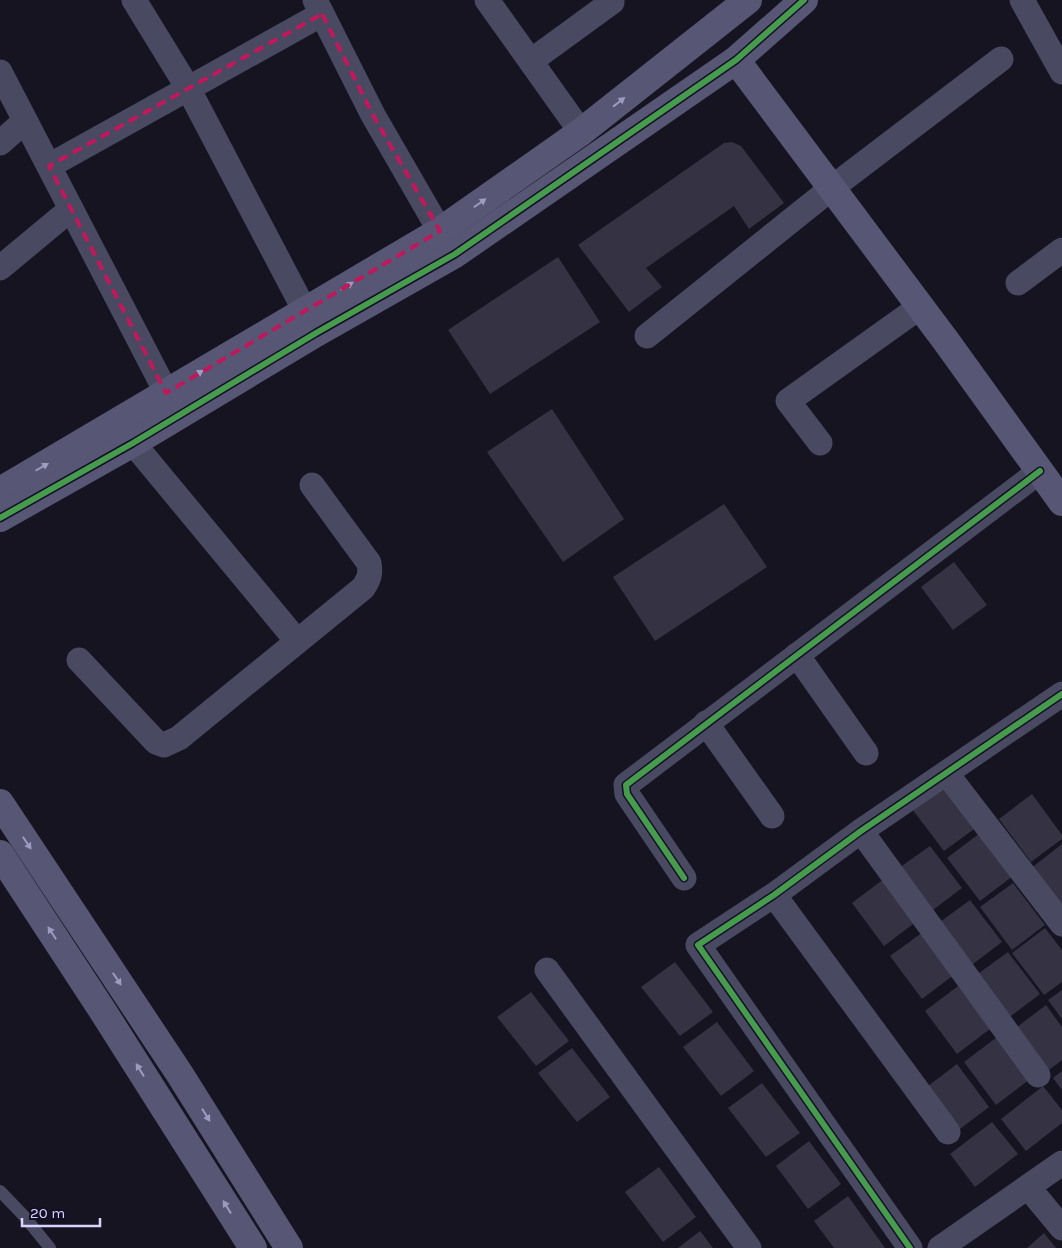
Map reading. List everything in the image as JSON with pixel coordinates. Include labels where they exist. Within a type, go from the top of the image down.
[{"type":"street","points":[[134,0],[188,88],[305,311]]},
{"type":"street","points":[[487,0],[580,132]]},
{"type":"street","points":[[0,518],[126,432],[172,404],[305,311],[440,231],[580,132],[748,0]]},
{"type":"street","points":[[172,404],[316,332],[455,254],[736,60],[804,0]]},
{"type":"street","points":[[1022,0],[1054,40],[1062,72]]},
{"type":"street","points":[[531,61],[612,2]]},
{"type":"street","points":[[49,166],[188,88],[319,7],[373,114],[440,231]]},
{"type":"street","points":[[647,336],[833,187],[1001,59]]},
{"type":"street","points":[[736,60],[921,306],[1062,502]]},
{"type":"street","points":[[0,72],[172,404]]},
{"type":"street","points":[[0,143],[25,121]]},
{"type":"street","points":[[0,268],[71,209]]},
{"type":"street","points":[[1018,283],[1062,250]]},
{"type":"street","points":[[820,443],[788,401],[921,306]]},
{"type":"street","points":[[0,491],[126,432]]},
{"type":"street","points":[[126,432],[297,641]]},
{"type":"street","points":[[684,878],[626,794],[626,785],[1040,471]]},
{"type":"street","points":[[79,660],[156,742],[164,745],[179,738],[363,588],[369,579],[371,571],[369,563],[312,485]]},
{"type":"street","points":[[797,655],[866,753]]},
{"type":"street","points":[[910,1248],[698,945],[774,895],[861,831],[1062,694]]},
{"type":"street","points":[[706,723],[772,816]]},
{"type":"street","points":[[947,774],[1062,924]]},
{"type":"street","points":[[0,803],[179,1073],[289,1248]]},
{"type":"street","points":[[861,831],[1038,1075]]},
{"type":"street","points":[[0,854],[99,1004],[253,1248]]},
{"type":"street","points":[[774,895],[948,1132]]},
{"type":"street","points":[[547,970],[748,1248]]},
{"type":"street","points":[[940,1248],[1062,1163]]},
{"type":"street","points":[[1028,1187],[1062,1228]]},
{"type":"lane","points":[[0,1191],[24,1216],[50,1248]]},
{"type":"highlighted area","points":[[322,14],[373,115],[440,231],[166,393],[49,166]]},
{"type":"building","points":[[732,142],[741,146],[784,203],[749,229],[734,206],[646,268],[662,287],[629,312],[578,245],[724,143]]},
{"type":"building","points":[[558,257],[600,322],[490,394],[448,330]]},
{"type":"building","points":[[552,409],[624,519],[563,562],[487,452]]},
{"type":"building","points":[[724,504],[767,567],[655,641],[613,577]]},
{"type":"building","points":[[954,562],[987,605],[953,630],[921,587]]},
{"type":"building","points":[[945,784],[977,827],[944,851],[912,809]]},
{"type":"building","points":[[1032,794],[1062,835],[1062,839],[1031,862],[999,819]]},
{"type":"building","points":[[980,833],[1013,876],[980,901],[947,858]]},
{"type":"building","points":[[1062,844],[1062,911],[1030,869]]},
{"type":"building","points":[[930,846],[962,888],[929,913],[896,870]]},
{"type":"building","points":[[885,878],[917,921],[884,946],[852,903]]},
{"type":"building","points":[[1013,883],[1045,925],[1012,950],[980,907]]},
{"type":"building","points":[[970,900],[1002,942],[969,967],[936,925]]},
{"type":"building","points":[[1045,928],[1062,950],[1062,982],[1044,995],[1012,953]]},
{"type":"building","points":[[923,932],[955,974],[922,999],[890,956]]},
{"type":"building","points":[[1008,952],[1040,994],[1007,1019],[975,976]]},
{"type":"building","points":[[675,962],[713,1012],[680,1036],[641,987]]},
{"type":"building","points":[[958,986],[990,1029],[957,1054],[925,1011]]},
{"type":"building","points":[[1062,990],[1062,1019],[1048,1000]]},
{"type":"building","points":[[531,992],[569,1041],[536,1066],[497,1017]]},
{"type":"building","points":[[1046,1005],[1062,1027],[1062,1060],[1045,1073],[1013,1030]]},
{"type":"building","points":[[717,1022],[754,1071],[721,1096],[683,1047]]},
{"type":"building","points":[[997,1037],[1029,1080],[996,1105],[964,1062]]},
{"type":"building","points":[[572,1048],[610,1097],[577,1122],[538,1073]]},
{"type":"building","points":[[957,1064],[989,1107],[956,1132],[924,1089]]},
{"type":"building","points":[[1062,1071],[1062,1090],[1053,1078]]},
{"type":"building","points":[[762,1083],[800,1133],[766,1157],[728,1108]]},
{"type":"building","points":[[1043,1086],[1062,1110],[1062,1123],[1026,1151],[1001,1119]]},
{"type":"building","points":[[992,1122],[1018,1154],[975,1187],[950,1154]]},
{"type":"building","points":[[809,1141],[841,1184],[808,1209],[776,1166]]},
{"type":"building","points":[[659,1167],[696,1217],[663,1242],[625,1192]]},
{"type":"building","points":[[848,1196],[885,1248],[834,1248],[814,1221]]},
{"type":"building","points":[[700,1231],[713,1248],[678,1248]]},
{"type":"building","points":[[1044,1233],[1056,1248],[1027,1248]]},
{"type":"cycle path","points":[[0,518],[133,443],[316,333],[455,254],[736,60],[804,0]]},
{"type":"cycle path","points":[[684,878],[627,794],[626,785],[1040,471]]},
{"type":"cycle path","points":[[910,1248],[698,945],[774,895],[861,831],[1062,694]]}]
